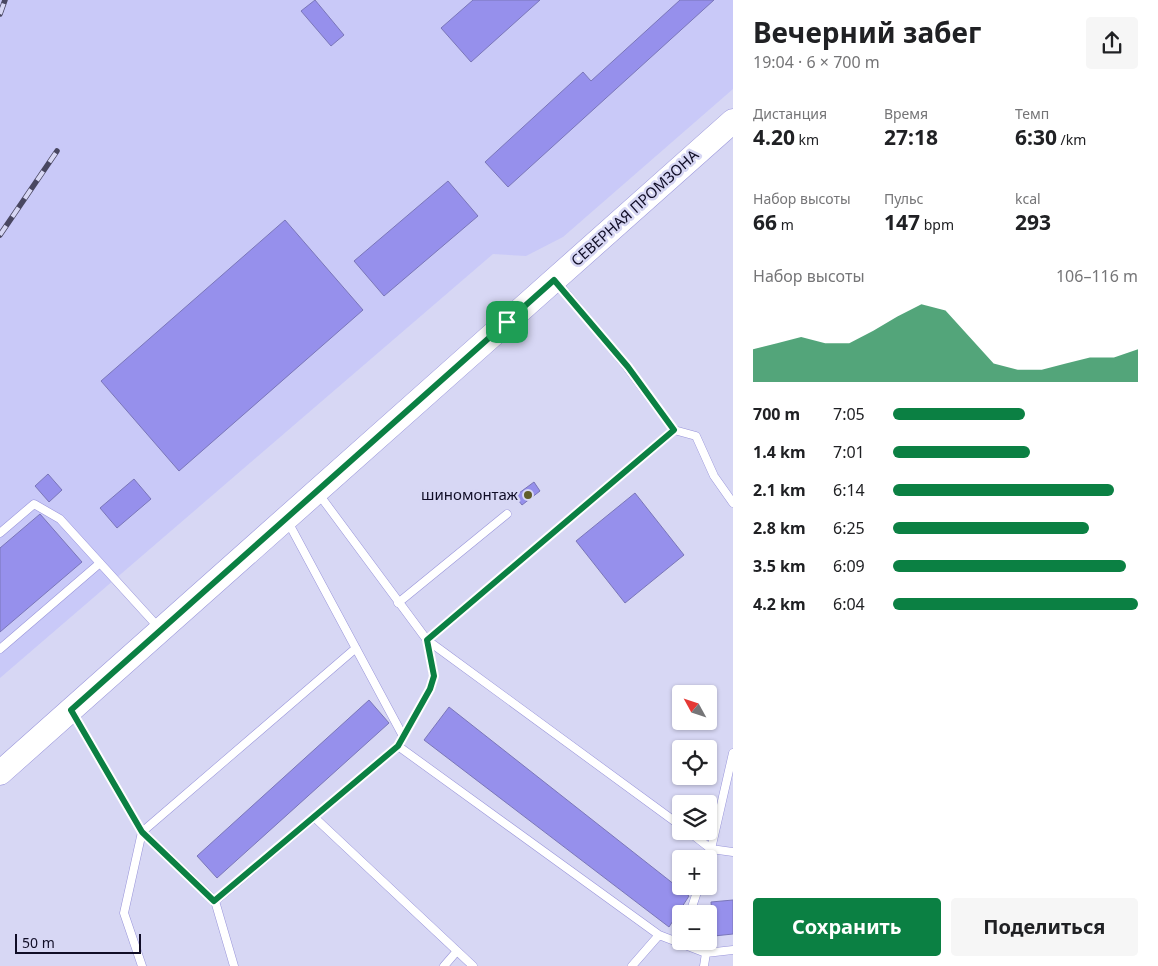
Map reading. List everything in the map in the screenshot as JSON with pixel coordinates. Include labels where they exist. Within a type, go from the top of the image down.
[{"type":"main road","name":"СЕВЕРНАЯ ПРОМЗОНА","points":[[0,773],[733,121]]},
{"type":"lane","points":[[554,280],[628,367],[674,430],[696,436],[714,476],[733,502]]},
{"type":"lane","points":[[427,640],[674,430]]},
{"type":"lane","points":[[714,476],[733,492]]},
{"type":"lane","points":[[316,492],[427,640],[672,819]]},
{"type":"lane","points":[[0,533],[34,504],[60,519],[161,630]]},
{"type":"lane","points":[[398,603],[507,514]]},
{"type":"lane","points":[[286,518],[403,736]]},
{"type":"lane","points":[[0,649],[100,563]]},
{"type":"lane","points":[[214,901],[398,746],[430,689],[434,676],[427,640]]},
{"type":"lane","points":[[142,966],[124,913],[142,832],[356,648]]},
{"type":"lane","points":[[71,710],[142,832],[214,901],[234,966]]},
{"type":"lane","points":[[398,746],[659,936],[706,953],[733,950]]},
{"type":"lane","points":[[712,849],[733,752]]},
{"type":"lane","points":[[723,795],[733,795]]},
{"type":"lane","points":[[314,817],[473,966]]},
{"type":"lane","points":[[700,840],[712,849],[733,852]]},
{"type":"lane","points":[[632,966],[659,936]]},
{"type":"lane","points":[[704,966],[705,950]]},
{"type":"lane","points":[[444,966],[457,951]]},
{"type":"shaded area","points":[[0,0],[733,0],[733,89],[563,237],[526,256],[493,254],[0,678]]},
{"type":"building","points":[[315,0],[344,35],[331,46],[301,11]]},
{"type":"building","points":[[473,0],[540,0],[471,62],[441,28]]},
{"type":"building","points":[[680,0],[714,0],[508,187],[485,162],[583,72],[591,81]]},
{"type":"building","points":[[448,181],[478,216],[384,296],[354,261]]},
{"type":"building","points":[[285,220],[363,310],[179,471],[101,381]]},
{"type":"building","points":[[48,474],[62,490],[49,502],[35,486]]},
{"type":"building","points":[[134,479],[151,499],[117,528],[100,508]]},
{"type":"building","points":[[534,482],[540,491],[522,505],[515,496]]},
{"type":"building","points":[[635,493],[684,555],[625,603],[576,541]]},
{"type":"building","points":[[40,514],[82,562],[0,632],[0,548]]},
{"type":"building","points":[[369,700],[389,723],[217,878],[197,856]]},
{"type":"building","points":[[449,707],[672,883],[672,895],[689,896],[683,905],[672,905],[672,922],[669,927],[424,740]]},
{"type":"building","points":[[733,900],[733,934],[717,936],[717,905],[711,905],[711,902]]},
{"type":"railway","points":[[0,14],[5,0]]},
{"type":"railway","points":[[0,235],[57,151]]},
{"type":"place","name":"шиномонтаж","points":[[528,495]]},
{"type":"route","points":[[554,280],[628,367],[674,430],[427,640],[434,676],[430,689],[398,746],[214,901],[142,832],[71,710],[507,322],[554,280]]}]
